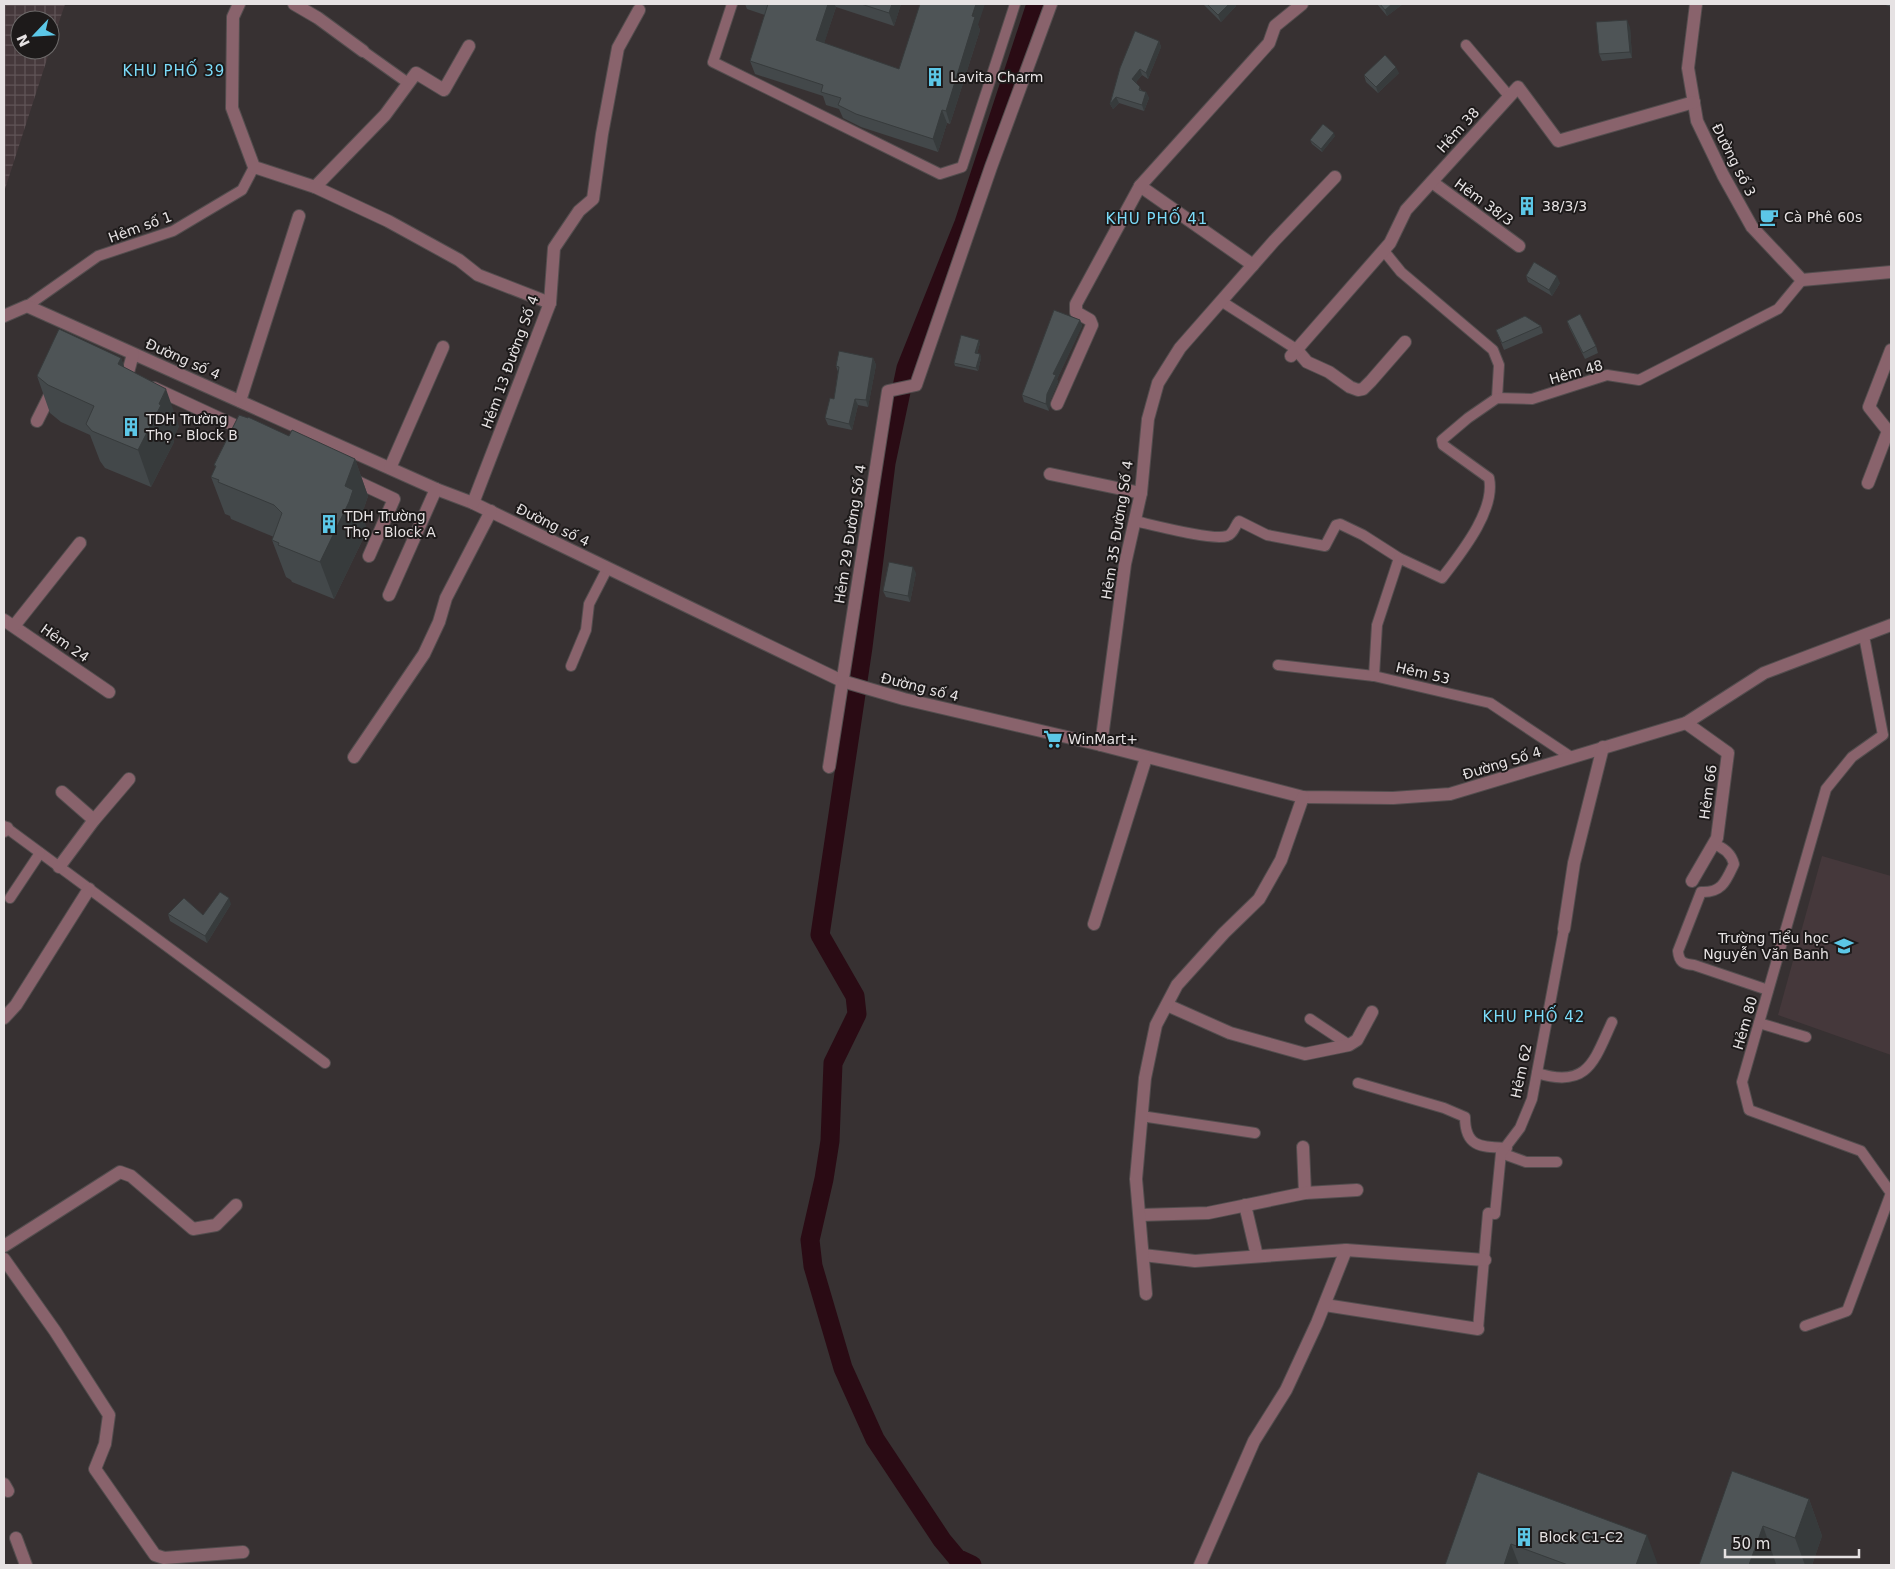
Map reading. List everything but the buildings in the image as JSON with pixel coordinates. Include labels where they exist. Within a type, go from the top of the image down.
[{"type":"street","points":[[239,4],[233,17],[232,108],[254,167],[315,187],[388,221],[459,260],[478,275],[550,303]]},
{"type":"street","points":[[294,4],[318,18],[363,51]]},
{"type":"street","name":"Hẻm 29 Đường Số 4","points":[[828,767],[888,391],[916,385],[988,176],[1052,4]]},
{"type":"street","points":[[1057,404],[1092,325],[1090,320],[1076,312],[1076,304],[1140,186],[1269,43],[1275,26],[1302,4]]},
{"type":"street","name":"Đường số 3","points":[[1696,4],[1688,68],[1694,102],[1702,130],[1723,175],[1752,227],[1802,280]]},
{"type":"street","name":"Hẻm 13 Đường Số 4","points":[[473,503],[550,303],[554,248],[580,211],[594,199],[602,134],[618,48],[638,10]]},
{"type":"street","points":[[315,187],[385,115],[416,73],[444,90],[469,46]]},
{"type":"street","points":[[1509,96],[1518,87],[1558,141],[1694,102]]},
{"type":"street","name":"Hẻm 38","points":[[1294,352],[1384,251],[1390,243],[1406,210],[1509,96]]},
{"type":"street","name":"Hẻm 35 Đường Số 4","points":[[1101,745],[1125,564],[1141,493],[1148,419],[1158,383],[1180,348],[1221,300],[1335,177]]},
{"type":"street","name":"Hẻm 38/3","points":[[1432,182],[1519,246]]},
{"type":"street","points":[[1140,186],[1253,265]]},
{"type":"street","points":[[240,401],[299,216]]},
{"type":"street","points":[[1802,280],[1891,272]]},
{"type":"street","points":[[4,316],[27,306]]},
{"type":"street","name":"Đường số 4","points":[[27,306],[436,489],[491,511],[607,569],[842,681],[875,691],[1101,745]]},
{"type":"street","points":[[1294,352],[1307,362],[1330,372],[1350,387],[1358,390],[1363,389],[1371,381],[1405,342]]},
{"type":"street","points":[[390,468],[443,347]]},
{"type":"street","points":[[1868,483],[1888,431],[1869,407],[1891,350]]},
{"type":"street","points":[[133,354],[136,380]]},
{"type":"street","points":[[111,369],[261,438]]},
{"type":"street","points":[[37,421],[58,377]]},
{"type":"street","points":[[1050,474],[1141,493]]},
{"type":"street","points":[[341,475],[394,499],[369,556]]},
{"type":"street","points":[[388,595],[436,489]]},
{"type":"street","points":[[354,757],[424,654],[439,622],[446,598],[491,511]]},
{"type":"street","points":[[7,622],[80,543]]},
{"type":"street","name":"Hẻm 24","points":[[7,622],[109,692]]},
{"type":"street","name":"Đường Số 4","points":[[1101,745],[1303,797],[1393,798],[1450,794],[1686,723],[1764,673],[1891,626]]},
{"type":"street","name":"Hẻm 66","points":[[1686,723],[1728,753],[1717,838],[1692,881]]},
{"type":"street","name":"Hẻm 62","points":[[1564,929],[1574,863],[1603,747]]},
{"type":"street","points":[[1094,924],[1146,758]]},
{"type":"street","points":[[59,867],[94,820],[130,779]]},
{"type":"street","points":[[62,792],[94,820]]},
{"type":"street","points":[[1146,1294],[1136,1178],[1145,1078],[1156,1025],[1178,985],[1224,933],[1259,899],[1281,860],[1303,797]]},
{"type":"street","points":[[4,1018],[16,1006],[90,889]]},
{"type":"street","points":[[1166,1005],[1230,1033],[1305,1054],[1348,1045],[1357,1040],[1372,1012]]},
{"type":"street","points":[[1303,1146],[1305,1193]]},
{"type":"street","points":[[4,1246],[120,1172],[131,1176],[193,1229],[216,1225],[236,1206]]},
{"type":"street","points":[[1140,1215],[1208,1214],[1305,1193],[1357,1190]]},
{"type":"street","points":[[1245,1205],[1256,1256]]},
{"type":"street","points":[[1144,1255],[1194,1261],[1346,1250],[1485,1260]]},
{"type":"street","points":[[1200,1565],[1254,1441],[1286,1390],[1325,1305],[1346,1250]]},
{"type":"street","points":[[4,1259],[55,1331],[109,1415],[105,1444],[95,1469],[155,1555],[164,1558],[243,1552]]},
{"type":"street","points":[[1325,1305],[1478,1329]]},
{"type":"street","points":[[16,1538],[26,1565]]},
{"type":"lane","points":[[732,4],[713,62],[940,174],[962,167],[1015,4]]},
{"type":"lane","points":[[1466,45],[1509,96]]},
{"type":"lane","points":[[363,51],[408,83]]},
{"type":"lane","name":"Hẻm số 1","points":[[27,306],[98,256],[173,231],[242,190],[254,167]]},
{"type":"lane","points":[[1135,521],[1208,536],[1226,537],[1232,533],[1239,521],[1267,535],[1325,546],[1336,525],[1340,524],[1363,535],[1399,558],[1442,578],[1474,535],[1491,488],[1488,478],[1443,445],[1442,440],[1468,418],[1497,398],[1499,365],[1493,350],[1401,272],[1384,251]]},
{"type":"lane","name":"Hẻm 48","points":[[1497,398],[1532,399],[1607,375],[1639,380],[1778,309],[1802,280]]},
{"type":"lane","points":[[1221,300],[1294,352]]},
{"type":"lane","points":[[1374,676],[1377,625],[1399,558]]},
{"type":"lane","points":[[571,666],[586,630],[589,604],[607,569]]},
{"type":"lane","name":"Hẻm 80","points":[[1805,1326],[1847,1311],[1891,1193],[1860,1151],[1749,1110],[1742,1082],[1826,789],[1852,758],[1883,735],[1864,636]]},
{"type":"lane","name":"Hẻm 53","points":[[1278,665],[1374,676],[1490,703],[1571,757]]},
{"type":"lane","points":[[5,828],[325,1063]]},
{"type":"lane","points":[[1713,844],[1721,846],[1734,864],[1719,889],[1711,893],[1701,892],[1678,951],[1679,959],[1684,964],[1694,965],[1768,990]]},
{"type":"lane","points":[[10,898],[40,853]]},
{"type":"lane","name":"Hẻm 62","points":[[1478,1329],[1488,1213],[1495,1214],[1504,1150],[1520,1128],[1532,1099],[1564,929]]},
{"type":"lane","points":[[1310,1019],[1348,1045]]},
{"type":"lane","points":[[1537,1074],[1555,1078],[1579,1075],[1592,1065],[1612,1022]]},
{"type":"lane","points":[[1759,1023],[1806,1037]]},
{"type":"lane","points":[[1358,1083],[1444,1108],[1465,1117],[1466,1133],[1476,1144],[1483,1147],[1504,1150],[1526,1162],[1557,1162]]},
{"type":"lane","points":[[1141,1116],[1255,1132]]},
{"type":"shaded area","points":[[4,4],[65,4],[60,19],[60,10],[10,10],[10,60],[47,60],[4,192]]},
{"type":"shaded area","name":"Trường Tiểu học Nguyễn Văn Banh","points":[[1822,856],[1891,876],[1891,1055],[1778,1015]]},
{"type":"waterway","points":[[972,1565],[957,1558],[942,1540],[875,1439],[843,1368],[813,1266],[810,1240],[824,1179],[830,1141],[833,1063],[857,1014],[855,996],[820,935],[863,647],[886,463],[906,368],[964,223],[1036,4]]},
{"type":"place","name":"Lavita Charm","points":[[935,77]]},
{"type":"place","name":"38/3/3","points":[[1527,206]]},
{"type":"place","name":"Cà Phê 60s","points":[[1769,217]]},
{"type":"place","name":"TDH Trường Thọ - Block B","points":[[131,427]]},
{"type":"place","name":"TDH Trường Thọ - Block A","points":[[329,524]]},
{"type":"place","name":"WinMart+","points":[[1053,739]]},
{"type":"place","name":"Trường Tiểu học Nguyễn Văn Banh","points":[[1844,946]]},
{"type":"place","name":"Block C1-C2","points":[[1524,1537]]},
{"type":"district","name":"KHU PHỐ 39","points":[[174,71]]},
{"type":"district","name":"KHU PHỐ 41","points":[[1157,219]]},
{"type":"district","name":"KHU PHỐ 42","points":[[1534,1017]]}]
